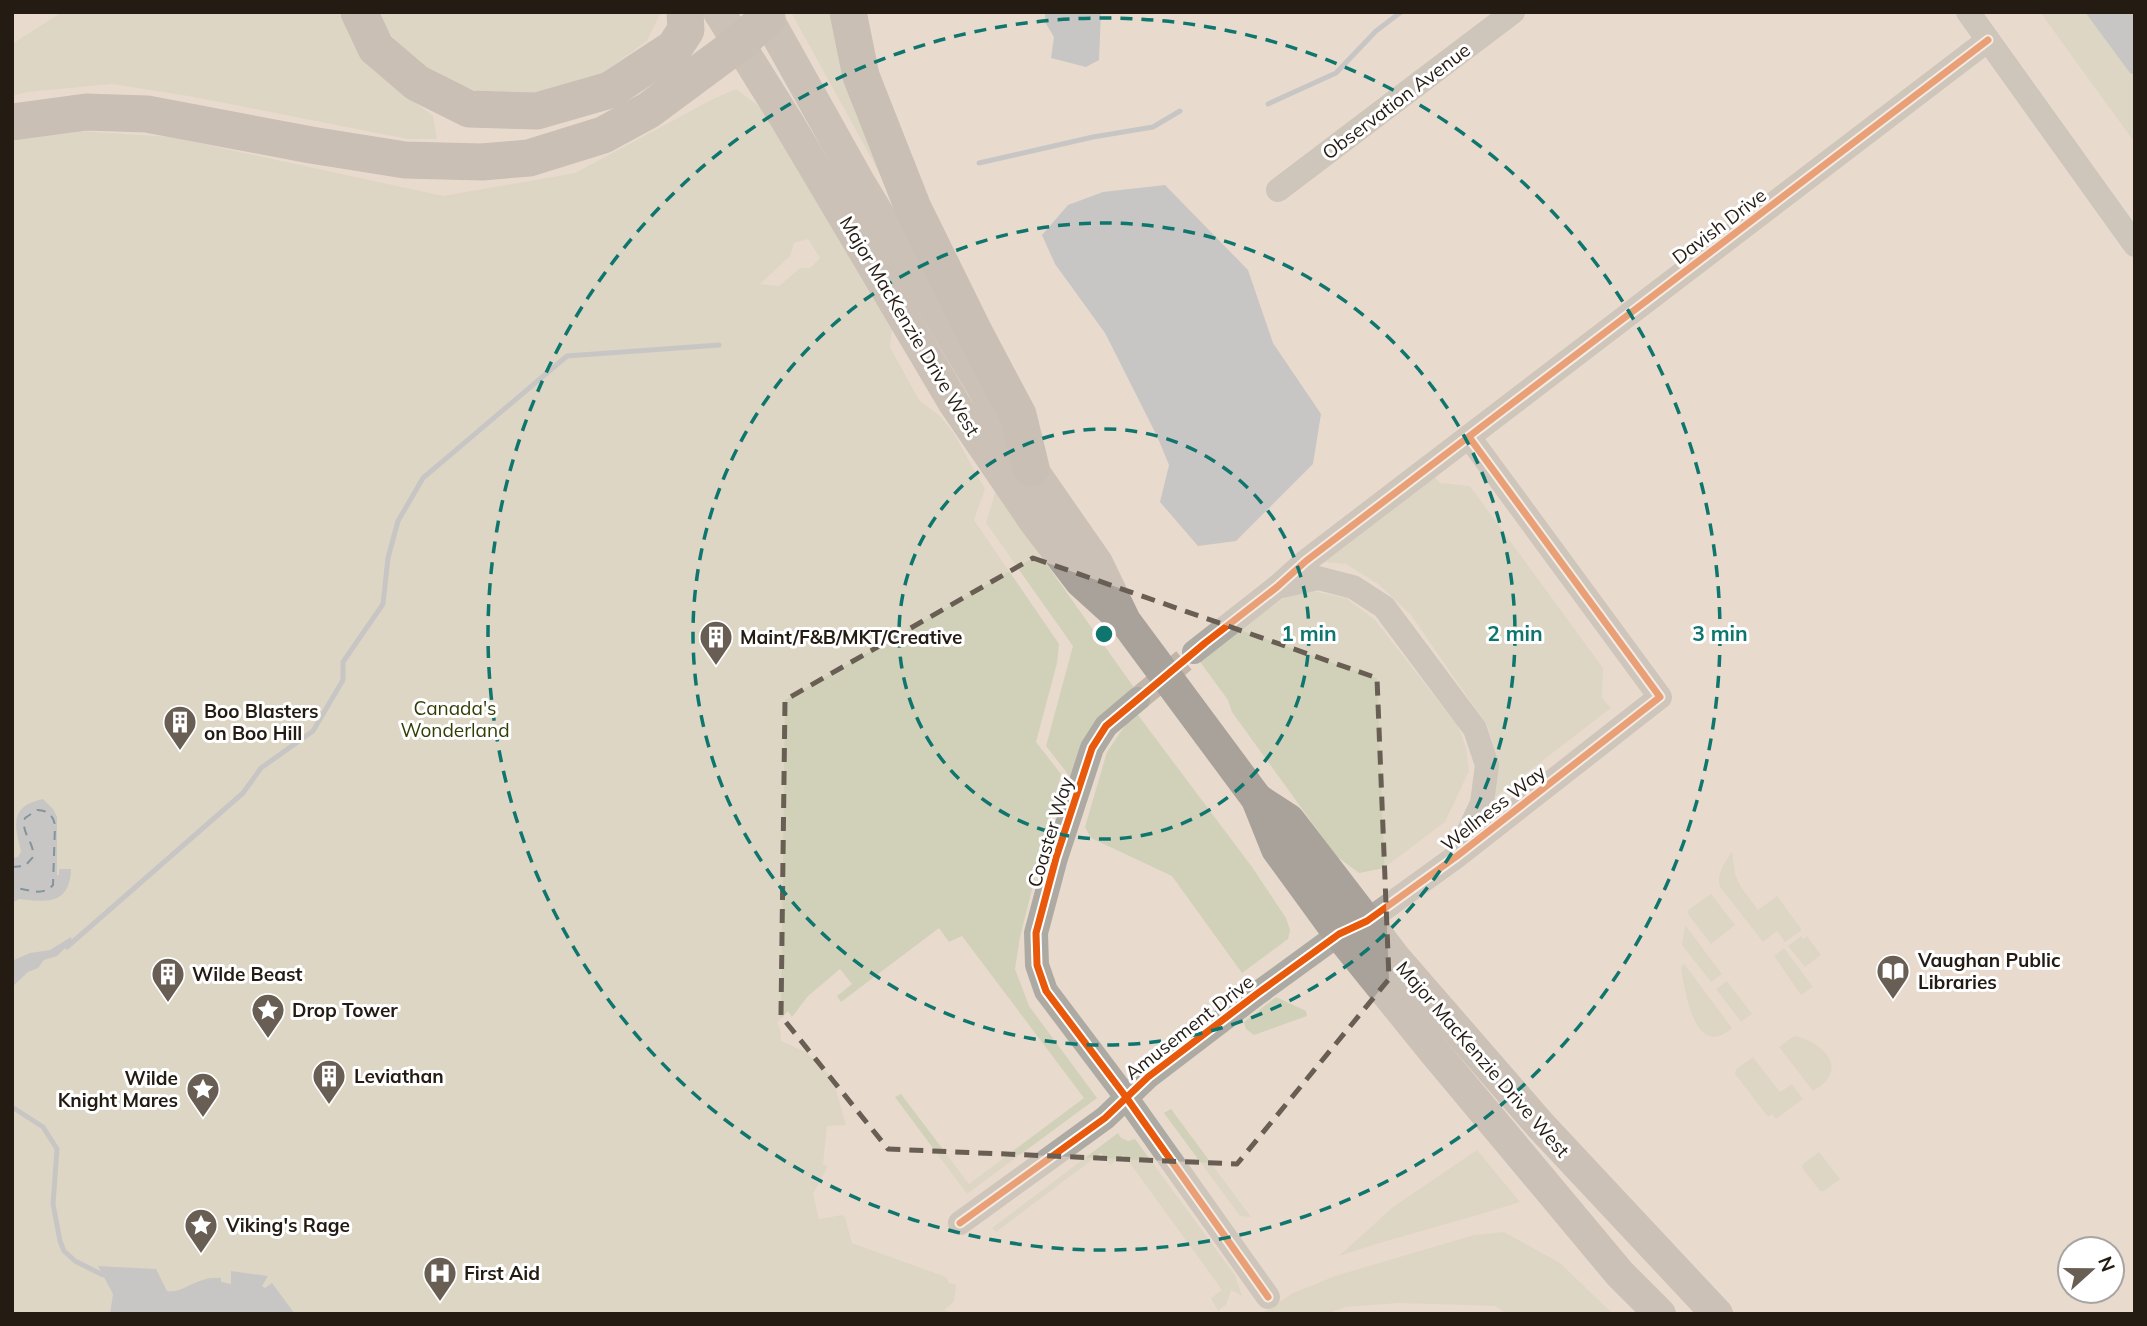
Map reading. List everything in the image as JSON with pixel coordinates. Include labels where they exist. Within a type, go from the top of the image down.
[{"type":"highway","points":[[359,12],[376,48],[416,83],[469,109],[537,111],[610,90],[674,48],[686,30],[685,12]]},
{"type":"highway","points":[[849,12],[861,76],[904,184],[974,332],[1018,415],[1031,468]]},
{"type":"highway","points":[[12,122],[86,112],[147,114],[405,160],[482,162],[529,158],[603,135],[649,110],[738,44],[766,15]]},
{"type":"main road","name":"Major MacKenzie Drive West","points":[[719,12],[787,121],[954,403],[1035,522],[1081,582],[1125,621]]},
{"type":"main road","name":"Major MacKenzie Drive West","points":[[766,15],[859,182],[1031,468],[1097,563],[1125,621],[1257,799],[1277,849],[1353,928],[1395,958],[1541,1126],[1717,1314]]},
{"type":"main road","name":"Major MacKenzie Drive West","points":[[1353,928],[1432,1049],[1602,1252],[1660,1314]]},
{"type":"street","name":"Observation Avenue","points":[[1278,190],[1513,12]]},
{"type":"street","points":[[1968,12],[2135,245]]},
{"type":"street","name":"Davish Drive","points":[[1277,587],[1306,561],[1988,40]]},
{"type":"street","name":"Wellness Way","points":[[1353,928],[1457,856],[1660,697],[1469,437]]},
{"type":"street","points":[[1194,652],[1277,587],[1318,579],[1353,587],[1384,607],[1475,729],[1487,765],[1482,803],[1457,856]]},
{"type":"street","name":"Coaster Way","points":[[1138,699],[1106,726],[1092,748],[1056,858],[1036,933],[1037,965],[1046,991],[1126,1097],[1268,1297]]},
{"type":"street","name":"Amusement Drive","points":[[960,1223],[1105,1118],[1148,1077],[1258,993],[1353,928]]},
{"type":"highlighted area","points":[[1033,558],[1377,678],[1389,979],[1237,1164],[888,1149],[781,1016],[785,700]]},
{"type":"green space","points":[[62,12],[346,12],[374,71],[433,116],[437,139],[407,139],[194,97],[112,84],[12,96],[12,44]]},
{"type":"green space","points":[[377,12],[661,12],[647,41],[595,78],[535,97],[484,94],[427,71],[396,43]]},
{"type":"green space","points":[[791,12],[831,12],[886,185]]},
{"type":"green space","points":[[2040,12],[2135,12],[2135,143]]},
{"type":"green space","name":"Canada's Wonderland","points":[[736,89],[759,106],[782,134],[892,329],[890,347],[919,400],[940,416],[953,432],[985,489],[974,520],[1059,644],[1057,663],[1036,742],[1061,774],[1020,937],[1015,969],[1029,1006],[1097,1098],[967,1194],[895,1097],[901,1094],[969,1184],[1084,1098],[962,936],[949,942],[939,928],[841,1002],[837,996],[852,984],[840,969],[808,996],[792,1017],[788,1011],[777,1023],[781,1041],[806,1052],[833,1079],[846,1125],[827,1126],[823,1165],[828,1166],[813,1194],[819,1219],[842,1215],[845,1217],[852,1243],[946,1277],[949,1283],[956,1285],[954,1302],[944,1310],[951,1312],[949,1314],[12,1314],[12,137],[50,129],[171,137],[443,196],[575,173]],"holes":[[[808,239],[820,258],[810,268],[800,268],[779,286],[760,284],[790,256],[794,243]]]},
{"type":"green space","points":[[1431,472],[1440,483],[1470,486],[1603,668],[1602,698],[1611,708],[1494,798],[1497,756],[1488,727],[1411,615],[1378,584],[1346,564],[1316,561]]},
{"type":"green space","points":[[997,486],[1009,511],[1135,689],[1071,778],[1046,746],[1073,646],[986,523]]},
{"type":"green space","points":[[1313,591],[1346,598],[1375,620],[1458,726],[1466,747],[1469,771],[1445,822],[1384,868],[1359,873],[1336,856],[1232,712],[1228,700],[1198,659],[1284,598]]},
{"type":"green space","points":[[1135,711],[1252,867],[1286,918],[1290,930],[1288,939],[1242,973],[1172,876],[1091,838],[1085,827],[1107,752]]},
{"type":"green space","points":[[1732,851],[1735,874],[1758,910],[1777,896],[1802,930],[1785,942],[1777,931],[1763,942],[1720,887],[1720,873]]},
{"type":"green space","points":[[1711,894],[1735,925],[1711,944],[1688,914],[1688,910]]},
{"type":"green space","points":[[1685,925],[1722,974],[1711,982],[1682,945]]},
{"type":"green space","points":[[1801,936],[1803,939],[1807,936],[1821,955],[1805,967],[1788,946]]},
{"type":"green space","points":[[1784,948],[1813,987],[1801,995],[1774,956]]},
{"type":"green space","points":[[1683,964],[1732,1028],[1719,1036],[1709,1036],[1701,1030],[1694,1019],[1685,992],[1681,968]]},
{"type":"green space","points":[[1727,981],[1752,1014],[1741,1022],[1716,989]]},
{"type":"green space","points":[[1276,997],[1306,1011],[1307,1016],[1254,1035],[1246,1029],[1244,1022]]},
{"type":"green space","points":[[1794,1036],[1809,1041],[1824,1051],[1832,1065],[1826,1081],[1813,1091],[1779,1047]]},
{"type":"green space","points":[[1753,1057],[1780,1092],[1792,1084],[1803,1099],[1776,1119],[1772,1114],[1768,1117],[1735,1074],[1736,1069]]},
{"type":"green space","points":[[1171,1109],[1251,1217],[1240,1216],[1164,1113]]},
{"type":"green space","points":[[1118,1133],[1128,1141],[1135,1139],[1235,1275],[1242,1296],[1231,1290],[1226,1305],[1218,1311],[1211,1298],[1222,1290],[1124,1155],[1110,1165],[1101,1153],[996,1232],[992,1228]]},
{"type":"green space","points":[[1477,1150],[1520,1202],[1339,1256],[1393,1207]]},
{"type":"green space","points":[[1819,1152],[1840,1179],[1824,1191],[1820,1191],[1802,1168],[1803,1164]]},
{"type":"green space","points":[[1504,1232],[1560,1263],[1613,1314],[1507,1314],[1495,1306],[1399,1303],[1346,1307],[1326,1314],[1261,1314],[1293,1293],[1335,1276],[1474,1235]]},
{"type":"water","points":[[1045,12],[1101,12],[1099,60],[1086,67],[1051,58],[1054,37],[1045,22]]},
{"type":"water","points":[[2085,12],[2135,12],[2135,75],[2130,73]]},
{"type":"water","points":[[1165,185],[1248,270],[1273,343],[1321,414],[1313,464],[1236,541],[1198,546],[1160,502],[1169,465],[1157,436],[1105,333],[1055,264],[1042,235],[1068,205],[1103,192]]},
{"type":"water","points":[[43,799],[57,817],[57,875],[59,869],[71,869],[70,881],[61,896],[54,899],[19,899],[12,903],[12,858],[18,857],[21,851],[17,818],[25,806]]},
{"type":"water","points":[[71,937],[72,941],[57,956],[44,960],[38,968],[28,972],[12,987],[12,961],[30,953],[50,950]]},
{"type":"water","points":[[98,1266],[156,1269],[167,1291],[179,1290],[212,1278],[221,1278],[221,1282],[231,1284],[231,1271],[268,1276],[262,1286],[265,1288],[272,1283],[295,1314],[110,1314],[113,1294]]},
{"type":"waterway","points":[[1268,104],[1336,73],[1376,31],[1401,12]]},
{"type":"waterway","points":[[979,163],[1093,137],[1153,127],[1180,111]]},
{"type":"waterway","points":[[67,947],[243,793],[261,768],[313,731],[343,680],[343,662],[383,604],[388,558],[398,521],[423,478],[567,356],[719,345]]},
{"type":"waterway","points":[[12,1107],[43,1127],[57,1149],[53,1204],[64,1251],[75,1261],[103,1275]]},
{"type":"ferry route","points":[[12,867],[25,866],[33,857],[24,828],[25,818],[37,810],[47,812],[55,826],[53,885],[39,892],[12,888]]},
{"type":"tunnel","points":[[1138,699],[1194,652]]},
{"type":"cycle path","points":[[1268,1297],[1126,1097],[1046,991],[1037,965],[1036,933],[1056,858],[1092,748],[1106,726],[1306,561],[1988,40]]},
{"type":"cycle path","points":[[960,1223],[1105,1118],[1148,1077],[1258,993],[1339,934],[1367,921],[1457,856],[1660,697],[1469,437]]},
{"type":"place","name":"Maint/F&B/MKT/Creative","points":[[716,667]]},
{"type":"place","name":"Boo Blasters on Boo Hill","points":[[180,752]]},
{"type":"place","name":"Vaughan Public Libraries","points":[[1893,1001]]},
{"type":"place","name":"Wilde Beast","points":[[168,1004]]},
{"type":"place","name":"Drop Tower","points":[[268,1040]]},
{"type":"place","name":"Leviathan","points":[[329,1106]]},
{"type":"place","name":"Wilde Knight Mares","points":[[203,1119]]},
{"type":"place","name":"Viking's Rage","points":[[201,1255]]},
{"type":"place","name":"First Aid","points":[[440,1303]]}]
